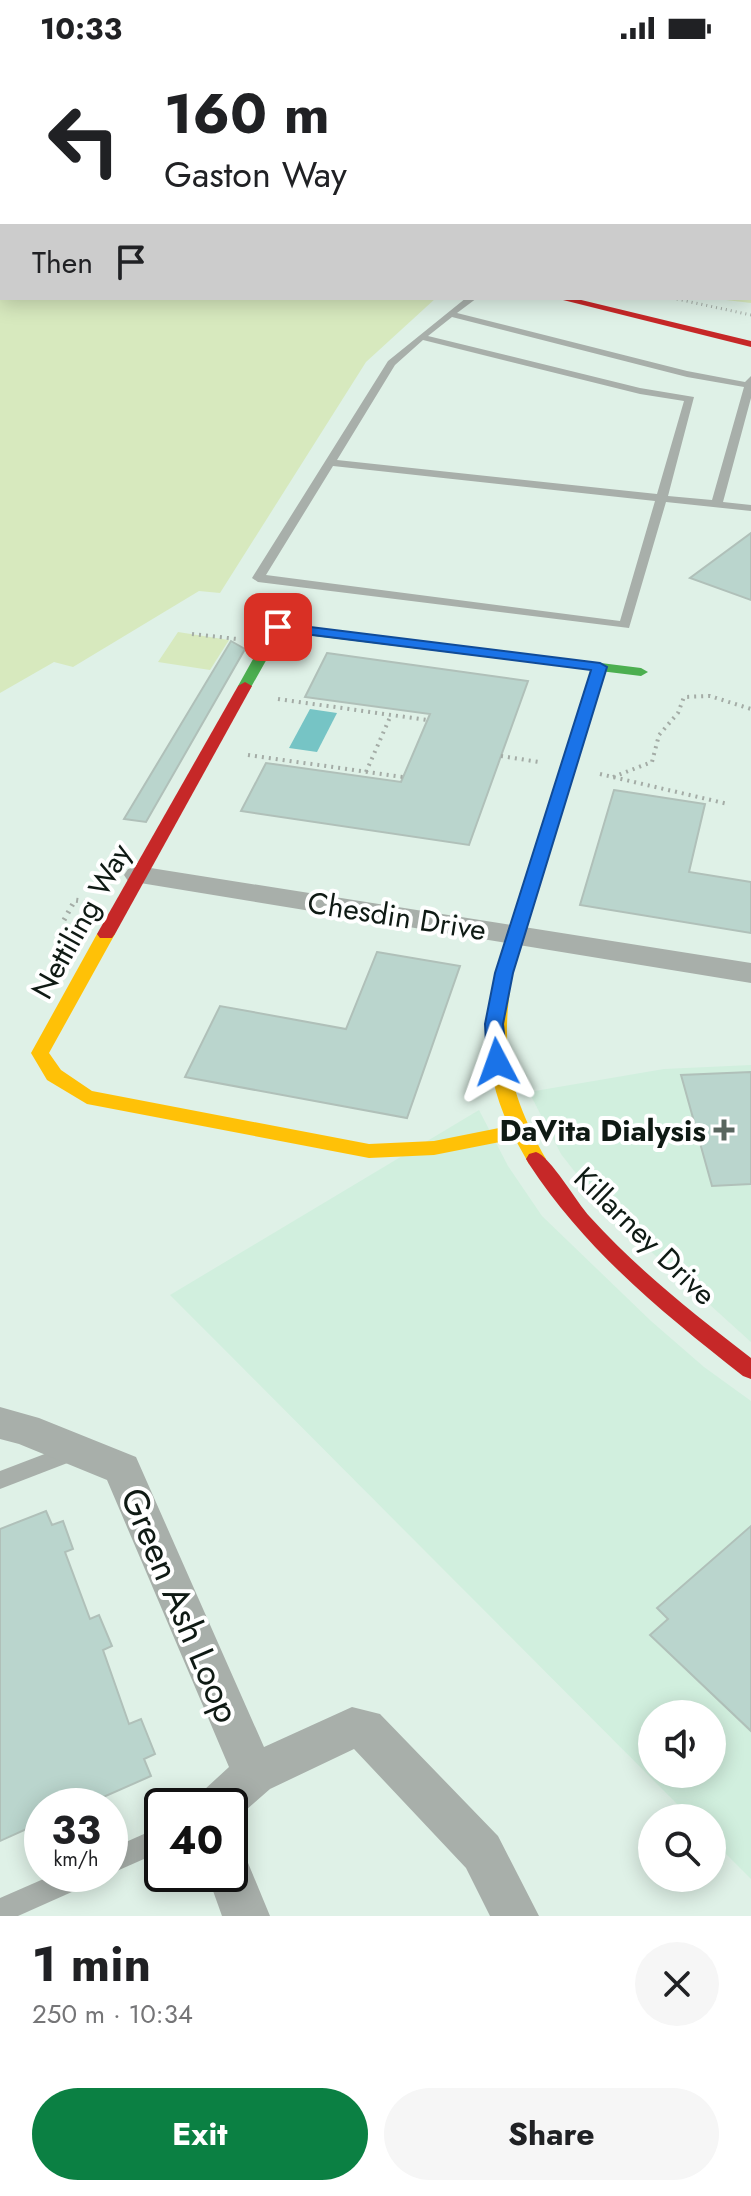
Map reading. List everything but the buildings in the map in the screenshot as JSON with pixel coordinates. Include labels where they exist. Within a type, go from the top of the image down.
[{"type":"street","points":[[568,300],[751,344]]},
{"type":"street","points":[[624,300],[751,329]]},
{"type":"street","name":"Nettiling Way","points":[[520,1131],[427,1149],[360,1151],[108,1103],[73,1089],[42,1062],[40,1053],[278,627],[600,667]]},
{"type":"street","points":[[600,667],[641,672]]},
{"type":"street","name":"Killarney Drive","points":[[600,667],[504,973],[494,1024],[497,1062],[509,1108],[550,1184],[583,1223],[632,1269],[751,1370]]},
{"type":"street","name":"Chesdin Drive","points":[[138,875],[751,973]]},
{"type":"street","name":"Green Ash Loop","points":[[0,1423],[25,1429],[122,1469],[254,1774]]},
{"type":"street","points":[[239,1788],[254,1774],[352,1728],[365,1729],[482,1852],[515,1916]]},
{"type":"street","points":[[237,1892],[246,1916]]},
{"type":"lane","points":[[421,337],[640,391],[690,399],[625,625],[258,578],[391,363],[421,337],[449,314],[469,300]]},
{"type":"lane","points":[[449,314],[617,357],[749,382],[717,504]]},
{"type":"lane","points":[[329,462],[751,508]]},
{"type":"lane","points":[[0,1480],[77,1451]]},
{"type":"lane","points":[[0,1911],[43,1892]]},
{"type":"path","points":[[681,300],[751,315]]},
{"type":"path","points":[[192,634],[237,639]]},
{"type":"path","points":[[613,777],[652,762],[659,735],[678,713],[684,697],[712,695],[751,709]]},
{"type":"path","points":[[278,699],[427,720]]},
{"type":"path","points":[[366,772],[391,715]]},
{"type":"path","points":[[248,755],[403,777]]},
{"type":"path","points":[[501,756],[542,763]]},
{"type":"path","points":[[600,774],[728,804]]},
{"type":"shaded area","points":[[751,1065],[751,1342],[603,1208],[561,1154],[529,1092],[664,1069]]},
{"type":"shaded area","points":[[479,1110],[508,1166],[542,1216],[651,1321],[704,1367],[751,1401],[751,1879],[726,1854],[726,1804],[677,1804],[661,1788],[726,1788],[726,1700],[638,1700],[638,1765],[170,1295]]},
{"type":"green space","points":[[0,300],[434,300],[366,362],[220,593],[199,591],[73,667],[54,662],[0,693]]},
{"type":"green space","points":[[178,632],[229,640],[210,670],[158,662]]},
{"type":"water","points":[[310,709],[337,713],[317,752],[289,748]]},
{"type":"traffic: fast","points":[[245,686],[278,627],[641,672]]},
{"type":"traffic: slow","points":[[536,1159],[513,1114],[499,1070],[496,1024],[499,999],[504,973],[600,667]]},
{"type":"traffic: slow","points":[[106,934],[40,1053],[54,1075],[87,1097],[369,1151],[434,1148],[520,1131]]},
{"type":"traffic: jam","points":[[568,300],[751,344]]},
{"type":"traffic: jam","points":[[106,934],[245,686]]},
{"type":"traffic: jam","points":[[536,1159],[557,1191],[606,1248],[662,1299],[751,1370]]},
{"type":"place","name":"DaVita Dialysis","points":[[724,1130]]},
{"type":"route","points":[[278,627],[600,667],[504,973],[494,1024],[497,1062]]}]
